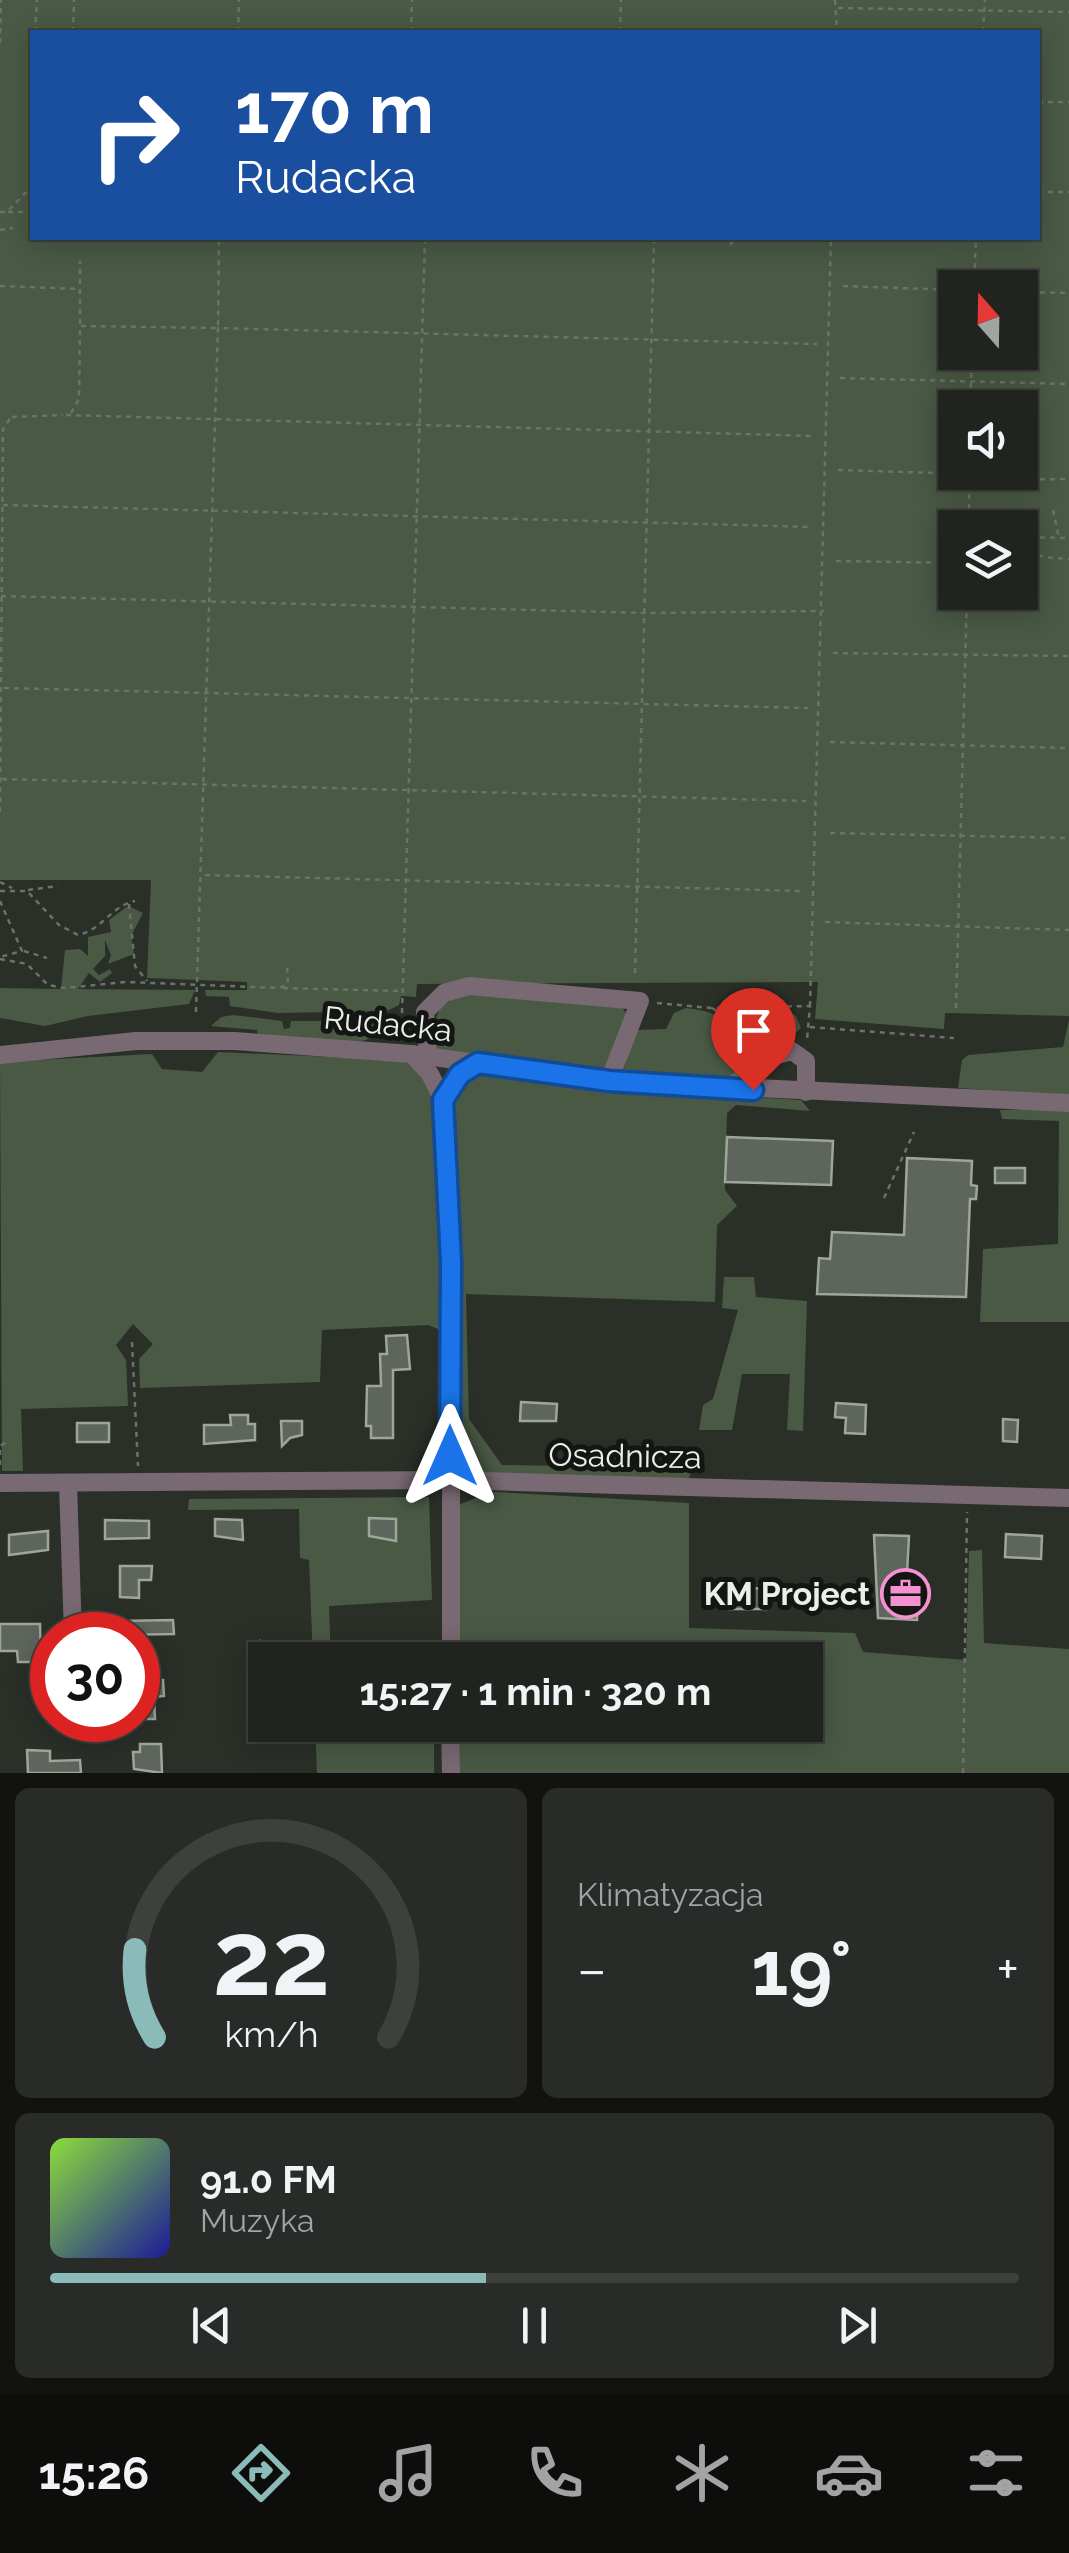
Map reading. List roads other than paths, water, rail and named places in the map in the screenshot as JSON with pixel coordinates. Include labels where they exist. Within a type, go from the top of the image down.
[{"type":"street","points":[[451,1642],[451,1262],[443,1100],[419,1055],[425,1012],[444,993],[469,986],[640,1001],[609,1081]]},
{"type":"street","name":"Rudacka","points":[[0,1055],[174,1040],[419,1055],[609,1081],[1069,1102]]},
{"type":"street","points":[[726,1088],[789,1051],[806,1061],[806,1092]]},
{"type":"street","points":[[443,1100],[460,1074],[478,1063]]},
{"type":"street","name":"Osadnicza","points":[[0,1483],[450,1480],[1069,1498]]},
{"type":"street","points":[[68,1484],[72,1612]]},
{"type":"street","points":[[450,1742],[450,1773]]},
{"type":"place","name":"KM Project","points":[[905,1594]]}]
